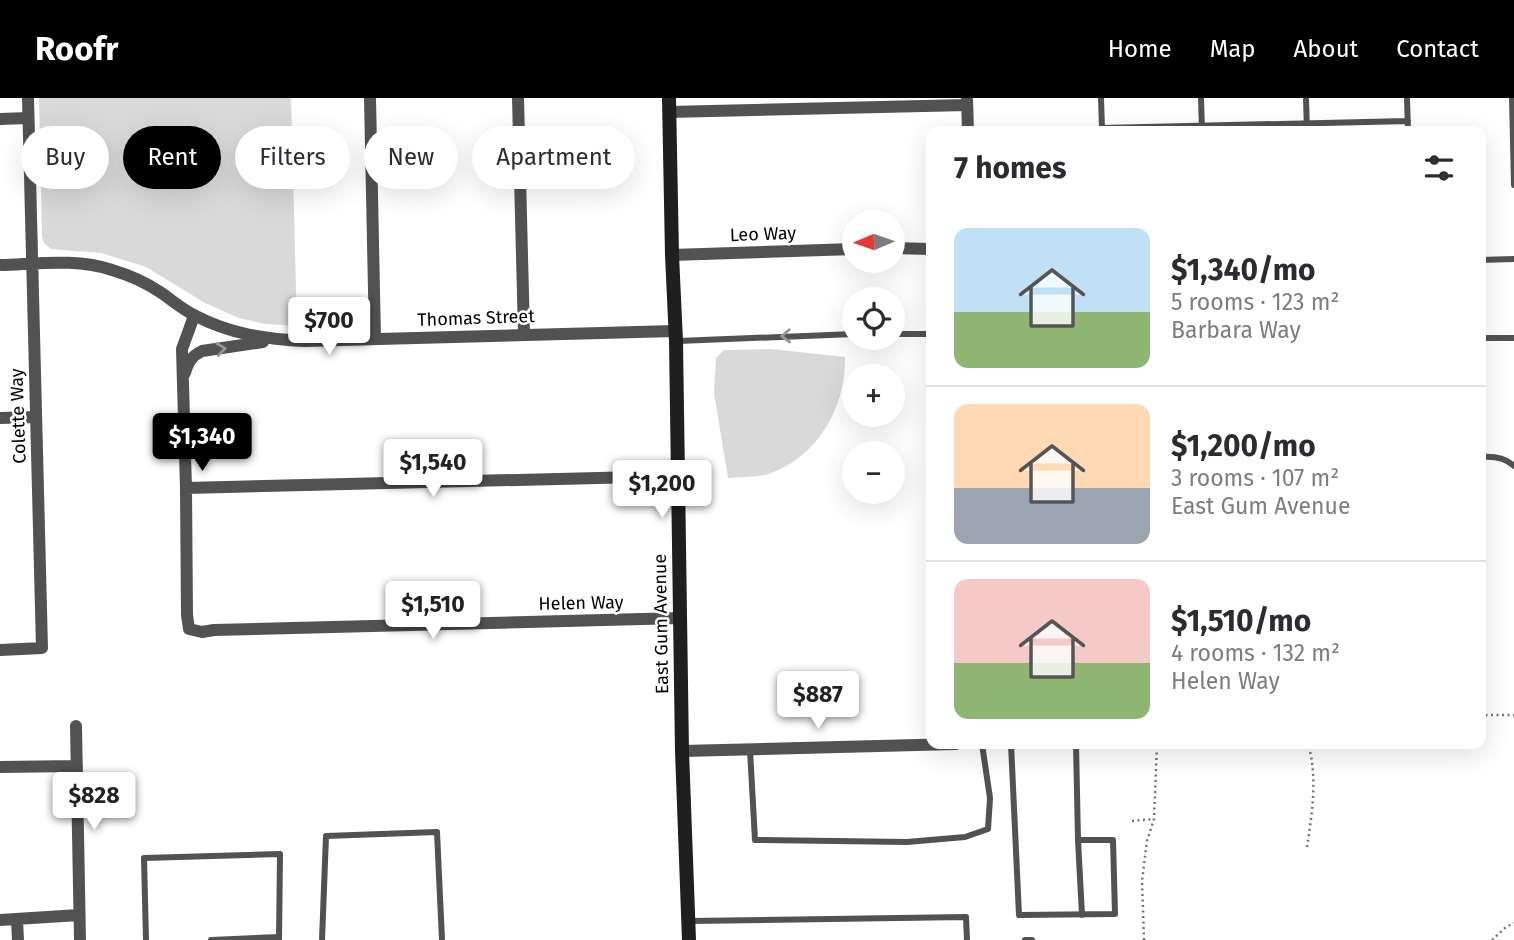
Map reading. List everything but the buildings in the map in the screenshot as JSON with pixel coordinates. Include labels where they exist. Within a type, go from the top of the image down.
[{"type":"street","name":"Colette Way","points":[[0,650],[42,648],[28,98]]},
{"type":"street","points":[[370,98],[375,339]]},
{"type":"street","points":[[518,98],[524,334]]},
{"type":"street","points":[[669,105],[967,102],[968,126]]},
{"type":"street","name":"East Gum Avenue","points":[[669,105],[679,476],[682,751],[689,940]]},
{"type":"street","points":[[0,118],[28,118]]},
{"type":"street","points":[[905,248],[926,249]]},
{"type":"street","name":"Leo Way","points":[[672,255],[842,249]]},
{"type":"street","name":"Thomas Street","points":[[0,265],[91,265],[109,268],[143,282],[194,316],[236,332],[276,340],[524,334],[676,336]]},
{"type":"street","points":[[194,316],[182,349],[186,488],[679,476]]},
{"type":"street","points":[[183,380],[188,362],[202,351],[276,340]]},
{"type":"street","points":[[0,418],[36,417]]},
{"type":"street","name":"Helen Way","points":[[186,488],[189,629],[202,632],[214,629],[681,618]]},
{"type":"street","points":[[76,726],[80,940]]},
{"type":"street","points":[[682,751],[926,745]]},
{"type":"street","points":[[0,766],[77,766]]},
{"type":"street","points":[[0,920],[79,915]]},
{"type":"street","points":[[17,920],[18,940]]},
{"type":"lane","points":[[1101,98],[1102,126]]},
{"type":"lane","points":[[1201,98],[1202,126]]},
{"type":"lane","points":[[1306,98],[1306,126]]},
{"type":"lane","points":[[1407,98],[1408,126]]},
{"type":"lane","points":[[1512,98],[1514,185]]},
{"type":"lane","points":[[1323,126],[1408,121]]},
{"type":"lane","points":[[1486,260],[1514,259]]},
{"type":"lane","points":[[676,336],[842,334]]},
{"type":"lane","points":[[905,334],[926,334]]},
{"type":"lane","points":[[1486,338],[1514,338]]},
{"type":"lane","points":[[1486,456],[1509,462],[1514,466]]},
{"type":"lane","points":[[750,750],[754,840],[907,842],[965,837],[988,829],[990,798],[983,749]]},
{"type":"lane","points":[[1012,749],[1019,915],[1115,914],[1113,840],[1078,840]]},
{"type":"lane","points":[[1076,749],[1082,915]]},
{"type":"lane","points":[[322,940],[326,836],[437,832],[442,940]]},
{"type":"lane","points":[[146,940],[144,858],[280,854],[279,939],[211,940]]},
{"type":"lane","points":[[688,921],[966,917],[967,940]]},
{"type":"lane","points":[[1025,940],[1032,940]]},
{"type":"path","points":[[1486,715],[1514,715]]},
{"type":"path","points":[[1144,940],[1142,881],[1147,841],[1154,819],[1157,749]]},
{"type":"path","points":[[1307,847],[1313,787],[1310,749]]},
{"type":"path","points":[[1132,821],[1154,819]]},
{"type":"path","points":[[1492,940],[1514,923]]},
{"type":"shaded area","points":[[39,98],[291,98],[292,126],[235,126],[235,189],[293,189],[297,326],[265,324],[239,318],[205,303],[146,267],[101,253],[51,249],[44,243],[42,236],[41,189],[109,189],[109,126],[40,126]]},
{"type":"shaded area","points":[[771,349],[845,357],[845,364],[842,364],[841,393],[826,427],[803,454],[788,465],[766,475],[728,478],[714,393],[716,358],[724,350]]}]
